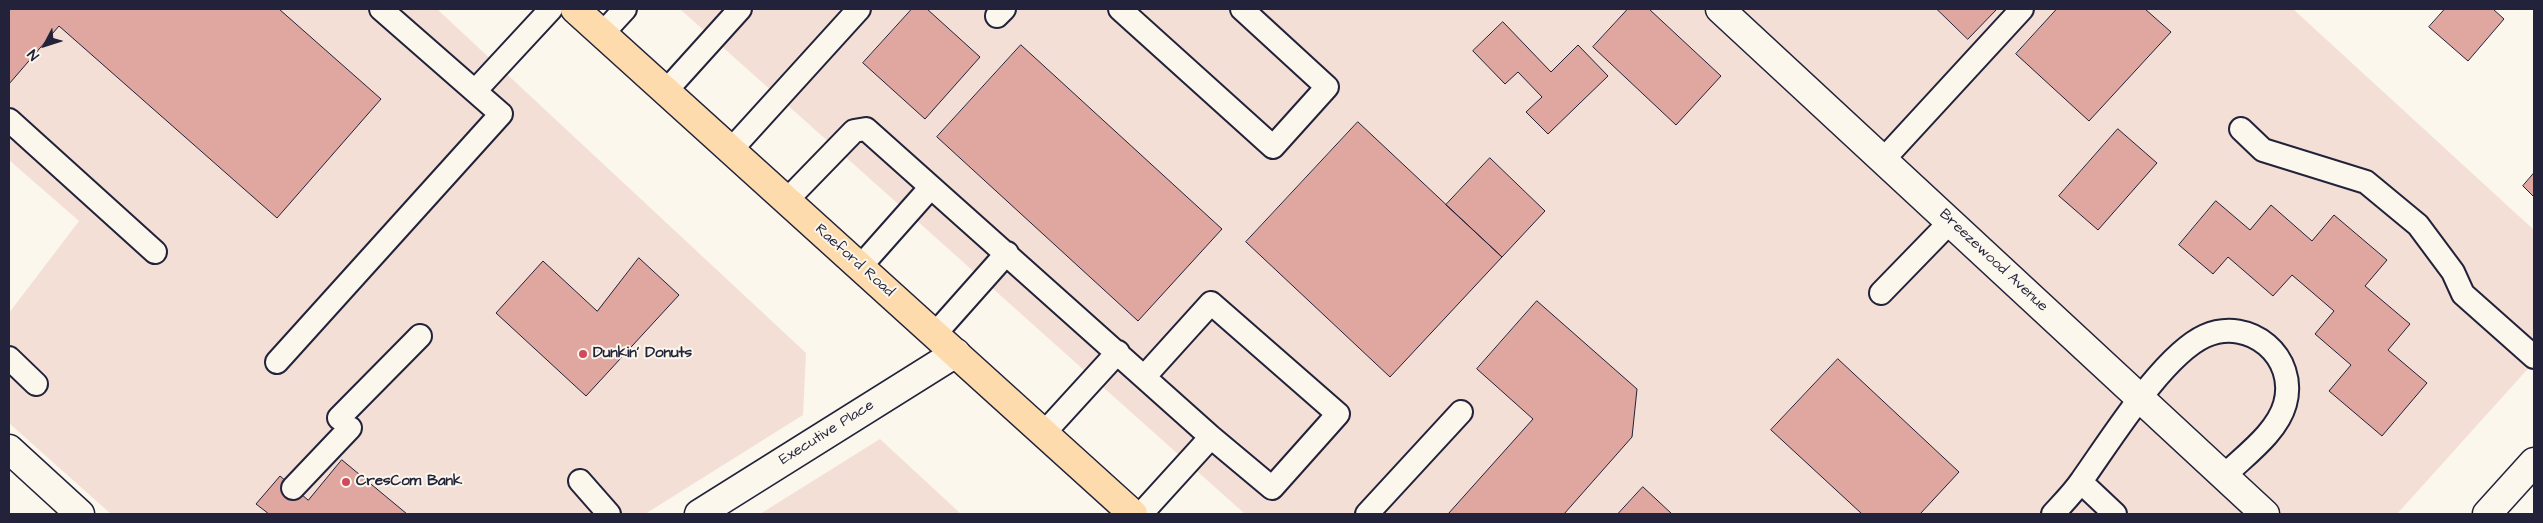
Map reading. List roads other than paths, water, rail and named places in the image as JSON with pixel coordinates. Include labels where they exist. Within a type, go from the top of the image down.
[{"type":"main road","name":"Raeford Road","points":[[575,9],[1133,514]]},
{"type":"street","name":"Breezewood Avenue","points":[[1720,9],[2265,514]]},
{"type":"street","name":"Executive Place","points":[[699,514],[956,353]]},
{"type":"street","points":[[9,448],[80,514]]},
{"type":"street","points":[[2487,514],[2534,462]]},
{"type":"lane","points":[[277,362],[501,114],[381,9]]},
{"type":"lane","points":[[475,91],[551,9]]},
{"type":"lane","points":[[602,34],[625,9]]},
{"type":"lane","points":[[665,92],[740,9]]},
{"type":"lane","points":[[730,151],[859,9]]},
{"type":"lane","points":[[1120,9],[1273,147],[1327,87],[1242,9]]},
{"type":"lane","points":[[1883,160],[2022,9]]},
{"type":"lane","points":[[9,120],[156,252]]},
{"type":"lane","points":[[786,201],[854,131],[866,129],[1145,376],[1211,437],[1272,488],[1338,414],[1211,303],[1145,376]]},
{"type":"lane","points":[[2241,129],[2263,150],[2366,182],[2418,225],[2453,272],[2463,294],[2534,357]]},
{"type":"lane","points":[[860,267],[931,187]]},
{"type":"lane","points":[[1881,293],[1950,222]]},
{"type":"lane","points":[[935,334],[1006,253]]},
{"type":"lane","points":[[2053,514],[2081,482],[2140,398],[2174,361],[2204,336],[2222,331],[2240,331],[2259,338],[2274,350],[2284,367],[2287,386],[2285,405],[2276,423],[2224,476]]},
{"type":"lane","points":[[294,488],[344,423],[420,336]]},
{"type":"lane","points":[[1044,433],[1118,352]]},
{"type":"lane","points":[[9,358],[36,384]]},
{"type":"lane","points":[[1368,514],[1461,412]]},
{"type":"lane","points":[[1141,514],[1211,437]]},
{"type":"lane","points":[[580,482],[609,514]]},
{"type":"lane","points":[[2081,482],[2115,514]]},
{"type":"place","name":"Dunkin' Donuts","points":[[583,354]]},
{"type":"place","name":"CresCom Bank","points":[[346,482]]}]
